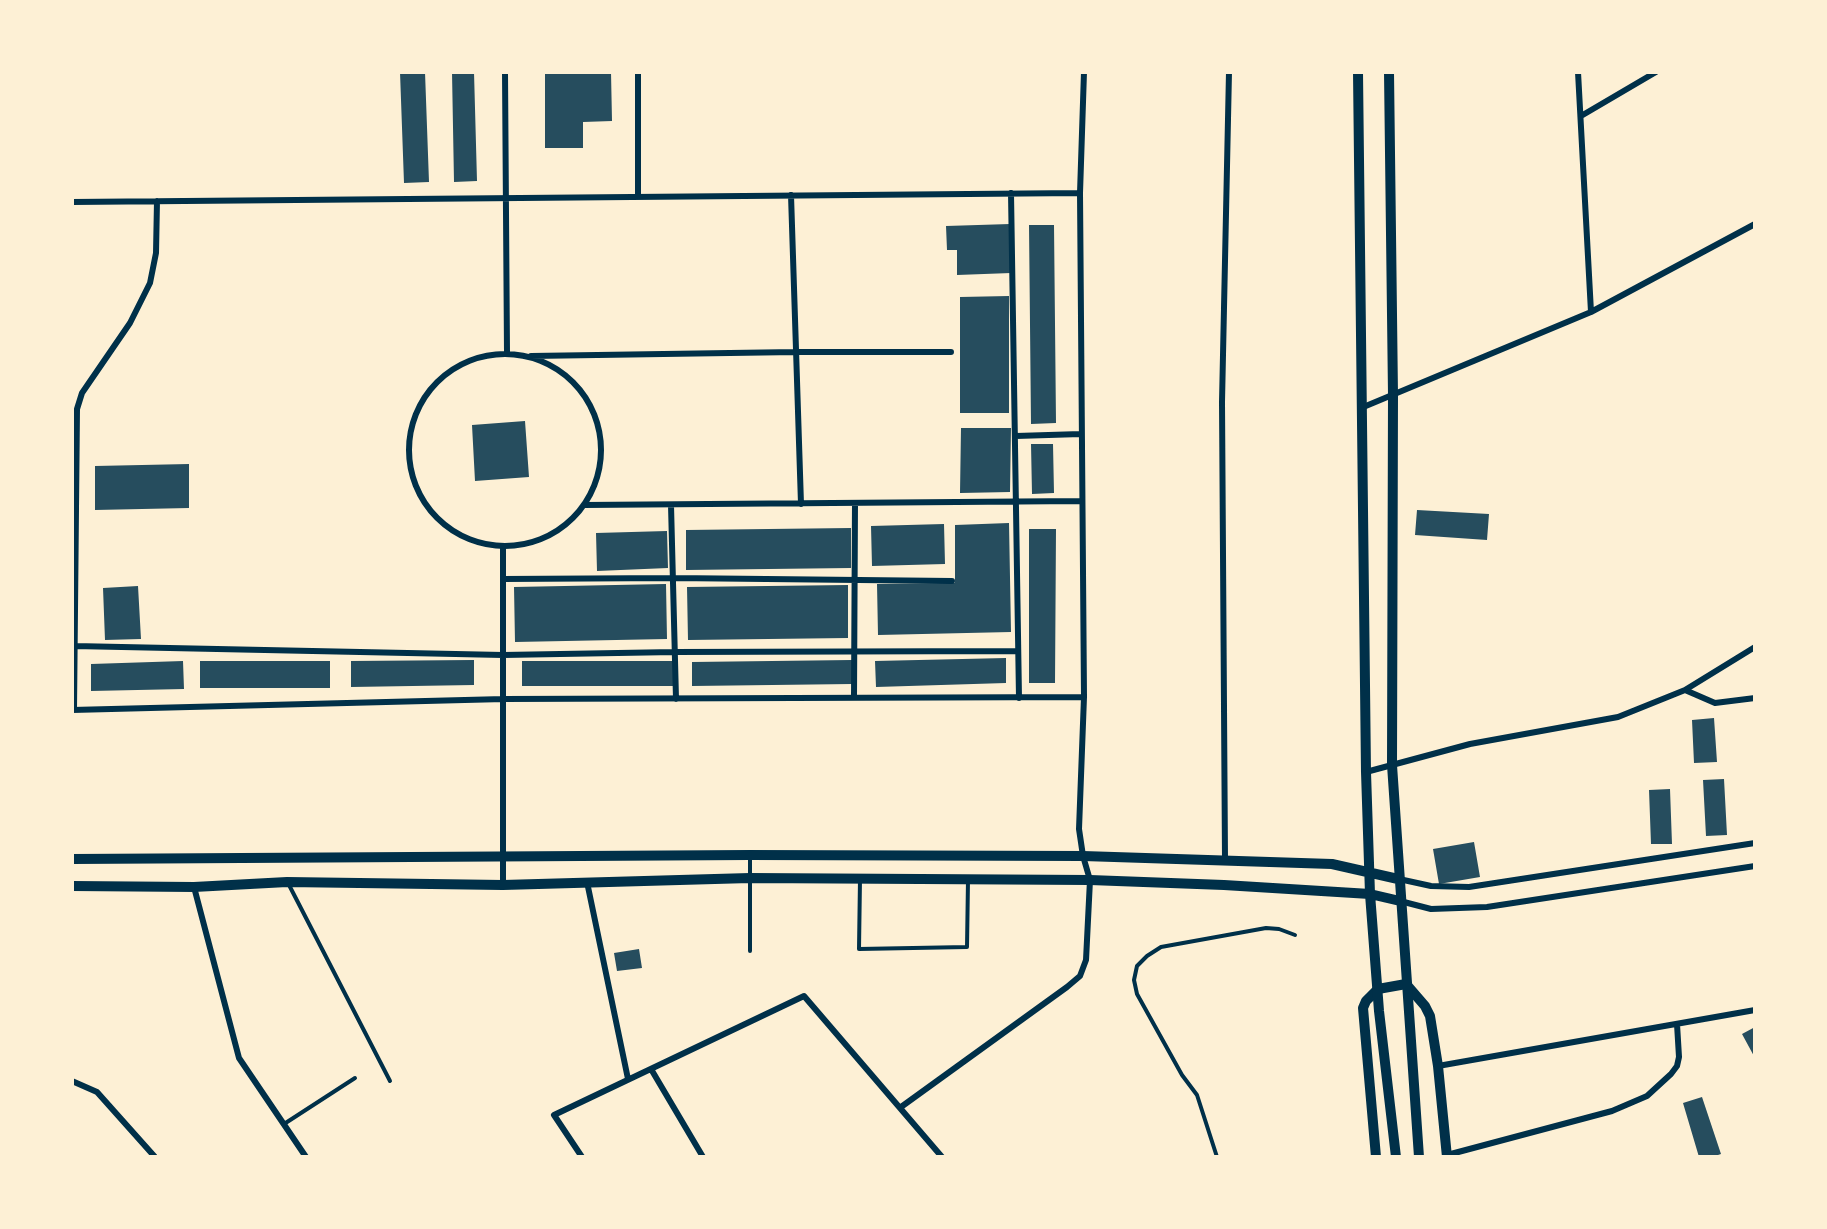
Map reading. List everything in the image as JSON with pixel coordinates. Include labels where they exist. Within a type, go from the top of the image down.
[{"type":"main road","points":[[1358,72],[1366,772],[1370,894],[1396,1157]]},
{"type":"main road","points":[[1389,72],[1393,395],[1392,765],[1398,879],[1419,1157]]},
{"type":"main road","points":[[72,860],[750,855],[1083,856],[1332,864],[1398,879]]},
{"type":"main road","points":[[72,886],[194,887],[287,882],[503,885],[750,878],[1090,880],[1370,894],[1400,901]]},
{"type":"main road","points":[[1376,1157],[1363,1008],[1366,1001],[1378,989],[1406,984]]},
{"type":"main road","points":[[1406,984],[1425,1006],[1430,1016],[1438,1066],[1447,1156]]},
{"type":"street","points":[[505,72],[507,353]]},
{"type":"street","points":[[638,72],[638,197]]},
{"type":"street","points":[[901,1107],[1067,987],[1080,976],[1086,960],[1090,880],[1079,829],[1084,698],[1080,193],[1084,72]]},
{"type":"street","points":[[1225,859],[1221,402],[1230,72]]},
{"type":"street","points":[[1578,72],[1591,312]]},
{"type":"street","points":[[1581,116],[1656,72]]},
{"type":"street","points":[[72,202],[1080,193]]},
{"type":"street","points":[[1011,194],[1018,698]]},
{"type":"street","points":[[790,195],[801,504]]},
{"type":"street","points":[[157,201],[156,253],[150,283],[130,323],[82,393],[77,409],[73,710],[504,699],[1084,698]]},
{"type":"street","points":[[1361,408],[1591,312],[1755,224]]},
{"type":"street","points":[[529,356],[562,371],[581,389],[593,408],[601,436],[599,474],[592,494],[577,515],[565,526],[541,540],[503,548],[478,544],[447,529],[427,510],[415,489],[408,463],[409,434],[427,392],[450,370],[475,358],[507,353],[529,356],[951,352]]},
{"type":"street","points":[[1016,436],[1081,434]]},
{"type":"street","points":[[584,505],[1081,501]]},
{"type":"street","points":[[854,698],[855,503]]},
{"type":"street","points":[[671,505],[676,699]]},
{"type":"street","points":[[503,548],[503,885]]},
{"type":"street","points":[[503,579],[952,581]]},
{"type":"street","points":[[74,646],[503,655],[1018,651]]},
{"type":"street","points":[[1366,772],[1470,744],[1618,717],[1685,690],[1755,647]]},
{"type":"street","points":[[1685,690],[1715,703],[1755,698]]},
{"type":"street","points":[[1398,879],[1431,886],[1469,887],[1755,843]]},
{"type":"street","points":[[1400,901],[1431,909],[1487,907],[1755,866]]},
{"type":"street","points":[[587,882],[628,1080]]},
{"type":"street","points":[[194,887],[240,1058],[306,1157]]},
{"type":"street","points":[[582,1157],[554,1115],[804,996],[942,1157]]},
{"type":"street","points":[[1438,1066],[1755,1011]]},
{"type":"street","points":[[1447,1156],[1612,1110],[1647,1096],[1677,1066],[1679,1057],[1677,1024]]},
{"type":"street","points":[[651,1069],[703,1157]]},
{"type":"street","points":[[72,1081],[97,1092],[155,1157]]},
{"type":"lane","points":[[750,855],[750,951]]},
{"type":"lane","points":[[860,879],[859,949],[967,947],[968,880]]},
{"type":"lane","points":[[287,882],[390,1082]]},
{"type":"lane","points":[[1217,1157],[1197,1095],[1182,1075],[1137,994],[1134,980],[1137,966],[1161,947],[1266,928],[1279,929],[1295,935]]},
{"type":"lane","points":[[284,1124],[355,1078]]},
{"type":"building","points":[[400,72],[425,72],[429,182],[404,183]]},
{"type":"building","points":[[452,72],[474,72],[477,181],[454,182]]},
{"type":"building","points":[[545,72],[611,72],[612,121],[583,122],[583,148],[545,148]]},
{"type":"building","points":[[1010,224],[1011,273],[957,275],[957,250],[947,250],[946,226]]},
{"type":"building","points":[[1029,225],[1054,225],[1056,423],[1031,424]]},
{"type":"building","points":[[1009,296],[1009,413],[960,413],[960,297]]},
{"type":"building","points":[[525,421],[529,477],[475,481],[472,425]]},
{"type":"building","points":[[961,428],[1011,428],[1010,492],[960,493]]},
{"type":"building","points":[[1031,444],[1053,444],[1054,493],[1032,494]]},
{"type":"building","points":[[189,464],[189,508],[95,510],[95,466]]},
{"type":"building","points":[[1417,510],[1489,514],[1487,540],[1415,535]]},
{"type":"building","points":[[1009,523],[1011,632],[878,635],[877,584],[955,583],[955,525]]},
{"type":"building","points":[[944,524],[945,564],[872,566],[871,526]]},
{"type":"building","points":[[851,528],[851,568],[686,570],[686,530]]},
{"type":"building","points":[[1029,529],[1056,529],[1055,683],[1029,683]]},
{"type":"building","points":[[667,531],[668,568],[597,571],[596,533]]},
{"type":"building","points":[[666,584],[667,639],[515,642],[514,587]]},
{"type":"building","points":[[848,585],[848,638],[688,640],[687,587]]},
{"type":"building","points":[[138,586],[141,639],[105,640],[103,588]]},
{"type":"building","points":[[1006,658],[1006,683],[876,687],[875,661]]},
{"type":"building","points":[[474,660],[474,685],[351,687],[351,661]]},
{"type":"building","points":[[852,660],[852,684],[692,686],[692,662]]},
{"type":"building","points":[[183,661],[184,689],[91,691],[91,664]]},
{"type":"building","points":[[200,661],[330,661],[330,688],[200,688]]},
{"type":"building","points":[[522,661],[673,661],[673,686],[522,686]]},
{"type":"building","points":[[1714,718],[1717,762],[1694,763],[1692,720]]},
{"type":"building","points":[[1724,779],[1727,835],[1706,836],[1703,780]]},
{"type":"building","points":[[1670,789],[1672,844],[1651,844],[1649,790]]},
{"type":"building","points":[[1474,842],[1480,877],[1439,884],[1433,849]]},
{"type":"building","points":[[639,949],[642,968],[617,971],[614,953]]},
{"type":"building","points":[[1755,1027],[1755,1058],[1742,1034]]},
{"type":"building","points":[[1702,1097],[1721,1154],[1712,1157],[1699,1157],[1683,1103]]}]
